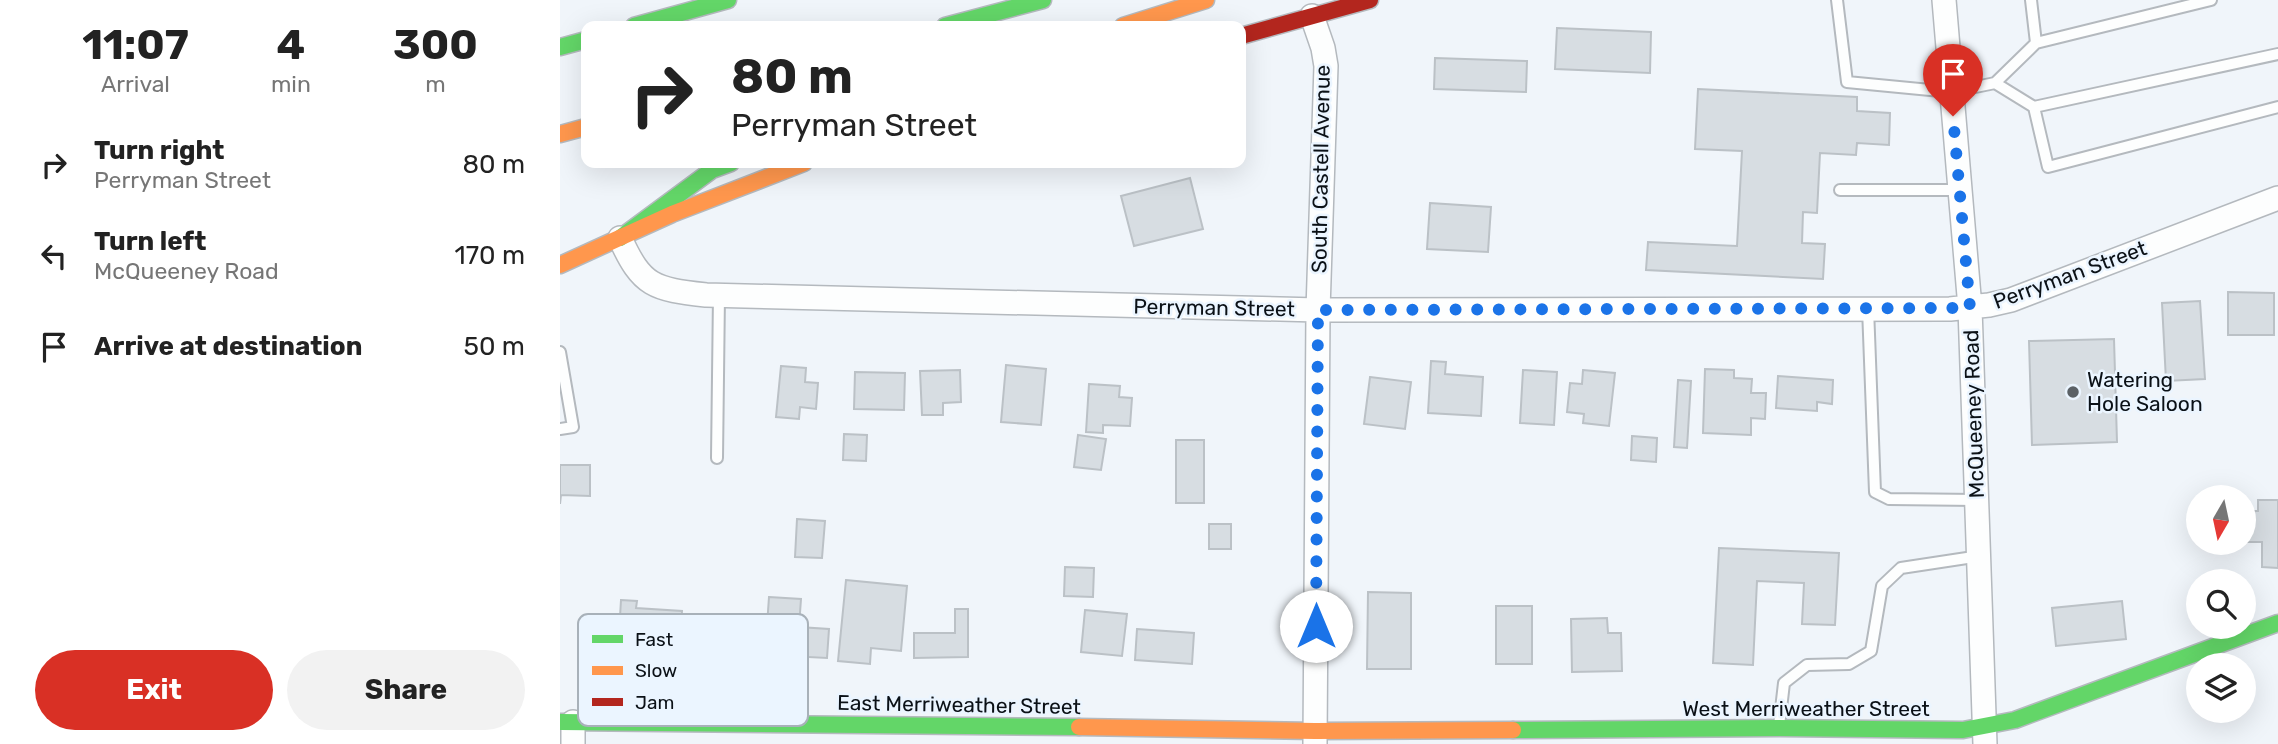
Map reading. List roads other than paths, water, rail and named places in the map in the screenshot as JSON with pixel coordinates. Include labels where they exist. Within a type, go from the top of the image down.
[{"type":"main road","points":[[652,21],[728,0]]},
{"type":"main road","points":[[964,21],[1043,0]]},
{"type":"main road","points":[[1139,21],[1206,0]]},
{"type":"main road","points":[[1246,35],[1370,0]]},
{"type":"main road","points":[[561,47],[581,41]]},
{"type":"main road","points":[[560,134],[581,128]]},
{"type":"main road","points":[[620,239],[717,168]]},
{"type":"main road","points":[[560,265],[672,214],[791,168]]},
{"type":"main road","name":"West Merriweather Street","points":[[1315,738],[1779,728],[1938,731],[1986,735],[2015,720],[2278,623]]},
{"type":"main road","name":"East Merriweather Street","points":[[808,726],[925,724],[1315,738]]},
{"type":"main road","name":"East Merriweather Street","points":[[569,729],[783,726]]},
{"type":"street","name":"McQueeney Road","points":[[1944,0],[1970,308],[1986,735]]},
{"type":"street","name":"South Castell Avenue","points":[[1312,16],[1326,66],[1318,310],[1315,738]]},
{"type":"street","name":"Perryman Street","points":[[620,239],[632,266],[642,277],[659,287],[677,292],[719,295],[1318,310],[1970,308],[2011,300],[2278,198]]},
{"type":"lane","points":[[1837,0],[1847,82],[1951,92],[1995,83],[2036,43],[2211,0]]},
{"type":"lane","points":[[2031,0],[2036,43]]},
{"type":"lane","points":[[1995,83],[2034,107],[2278,54]]},
{"type":"lane","points":[[2034,107],[2048,167],[2278,107]]},
{"type":"lane","points":[[1840,190],[1959,190]]},
{"type":"lane","points":[[717,458],[719,295]]},
{"type":"lane","points":[[1868,308],[1875,492],[1889,499],[1977,500]]},
{"type":"lane","points":[[560,352],[573,428],[560,429]]},
{"type":"lane","points":[[1779,728],[1784,683],[1807,665],[1849,664],[1871,651],[1882,586],[1901,568],[1980,556]]},
{"type":"place","name":"Watering Hole Saloon","points":[[2073,392]]}]
